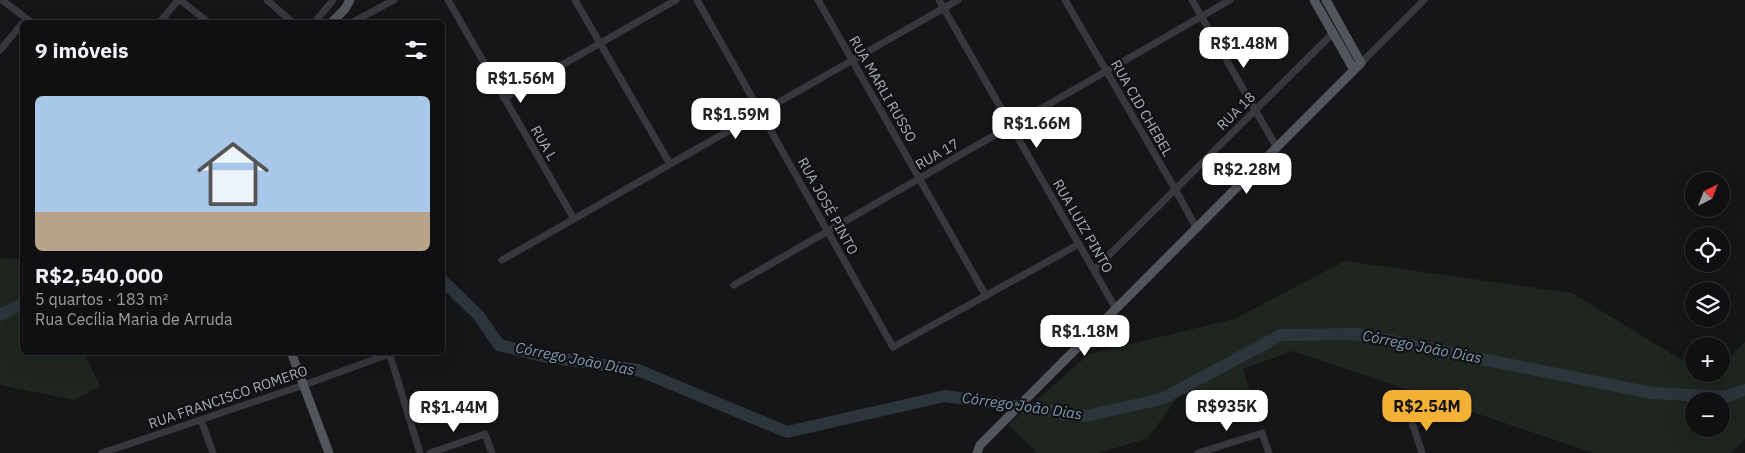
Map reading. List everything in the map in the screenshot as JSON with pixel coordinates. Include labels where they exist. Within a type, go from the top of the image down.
[{"type":"main road","points":[[334,20],[345,9],[350,0]]},
{"type":"main road","points":[[1314,0],[1354,70]]},
{"type":"main road","points":[[977,453],[980,446],[1001,424],[1361,63],[1326,0]]},
{"type":"main road","points":[[291,355],[329,453]]},
{"type":"street","points":[[2,0],[24,20]]},
{"type":"street","points":[[162,20],[179,0],[205,20]]},
{"type":"street","points":[[266,0],[290,20]]},
{"type":"street","points":[[316,20],[333,0]]},
{"type":"street","points":[[357,20],[394,0]]},
{"type":"street","name":"RUA L","points":[[448,0],[574,219]]},
{"type":"street","points":[[575,0],[670,164]]},
{"type":"street","points":[[504,98],[676,0]]},
{"type":"street","name":"RUA JOSÉ PINTO","points":[[697,0],[893,347],[986,296]]},
{"type":"street","name":"RUA MARLI RUSSO","points":[[818,0],[986,296]]},
{"type":"street","name":"RUA LUIZ PINTO","points":[[939,0],[1116,309]]},
{"type":"street","points":[[502,260],[958,0]]},
{"type":"street","name":"RUA CID CHEBEL","points":[[1065,0],[1197,229]]},
{"type":"street","points":[[1192,0],[1277,148]]},
{"type":"street","name":"RUA 17","points":[[734,286],[1230,0]]},
{"type":"street","points":[[1361,63],[1424,0]]},
{"type":"street","points":[[0,50],[20,28]]},
{"type":"street","name":"RUA 18","points":[[1094,270],[1333,33]]},
{"type":"street","points":[[986,296],[1079,244]]},
{"type":"street","name":"RUA FRANCISCO ROMERO","points":[[105,453],[304,385],[384,355]]},
{"type":"street","points":[[390,355],[420,453]]},
{"type":"street","points":[[1411,419],[1422,453]]},
{"type":"street","points":[[201,420],[213,453]]},
{"type":"street","points":[[1198,453],[1262,433],[1269,453]]},
{"type":"street","points":[[430,453],[485,434],[492,453]]},
{"type":"shaded area","points":[[0,258],[20,259],[20,355],[85,355],[100,386],[74,400],[0,385]]},
{"type":"shaded area","points":[[1345,261],[1572,293],[1685,362],[1685,382],[1730,382],[1730,356],[1745,342],[1745,439],[1731,453],[1593,453],[1293,351],[1243,369],[1255,407],[1181,393],[1148,438],[1099,453],[1038,453],[1008,425],[1089,354],[1234,319]]},
{"type":"waterway","name":"Córrego João Dias","points":[[445,283],[479,316],[499,345],[542,356],[638,370],[787,432],[945,396],[1085,416],[1162,399],[1281,335],[1356,334],[1652,393],[1725,397],[1745,390]]},
{"type":"waterway","name":"Córrego João Dias","points":[[0,315],[20,305]]}]
